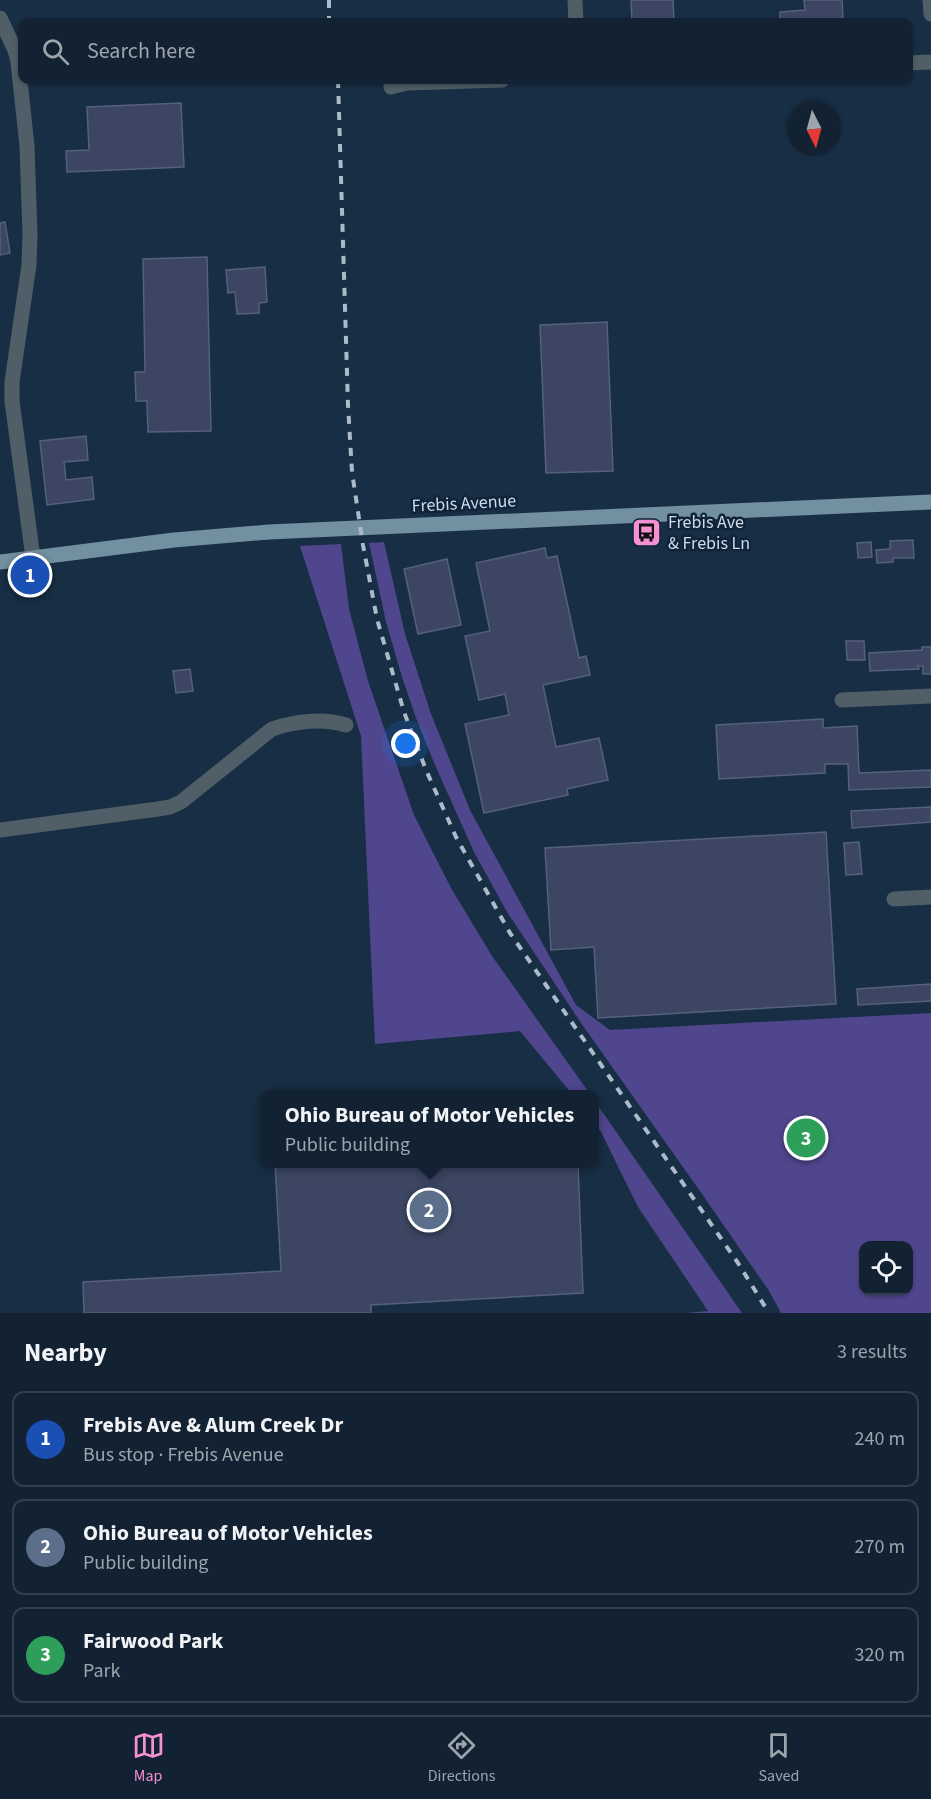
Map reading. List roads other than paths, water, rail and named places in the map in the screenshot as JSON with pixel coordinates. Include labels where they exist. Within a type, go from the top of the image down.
[{"type":"main road","name":"Frebis Avenue","points":[[0,561],[174,540],[269,532],[931,502]]},
{"type":"street","points":[[575,0],[576,18]]},
{"type":"street","points":[[930,0],[931,14]]},
{"type":"street","points":[[0,18],[18,62]]},
{"type":"street","points":[[913,63],[931,62]]},
{"type":"street","points":[[20,84],[27,146],[30,245],[12,382],[12,401],[33,558]]},
{"type":"street","points":[[391,87],[403,84]]},
{"type":"street","points":[[842,700],[931,696]]},
{"type":"street","points":[[0,830],[170,807],[181,802],[272,729],[304,722],[346,725]]},
{"type":"street","points":[[894,899],[931,897]]},
{"type":"railway","points":[[329,0],[329,18]]},
{"type":"railway","points":[[338,84],[352,472],[377,619],[404,712],[426,770],[456,837],[510,933],[738,1263],[769,1313]]},
{"type":"place","name":"Frebis Ave & Frebis Ln","points":[[647,532]]},
{"type":"place","name":"Frebis Ave & Alum Creek Dr","points":[[30,575]]},
{"type":"place","name":"Fairwood Park","points":[[806,1138]]},
{"type":"place","name":"Ohio Bureau of Motor Vehicles","points":[[429,1210]]}]
